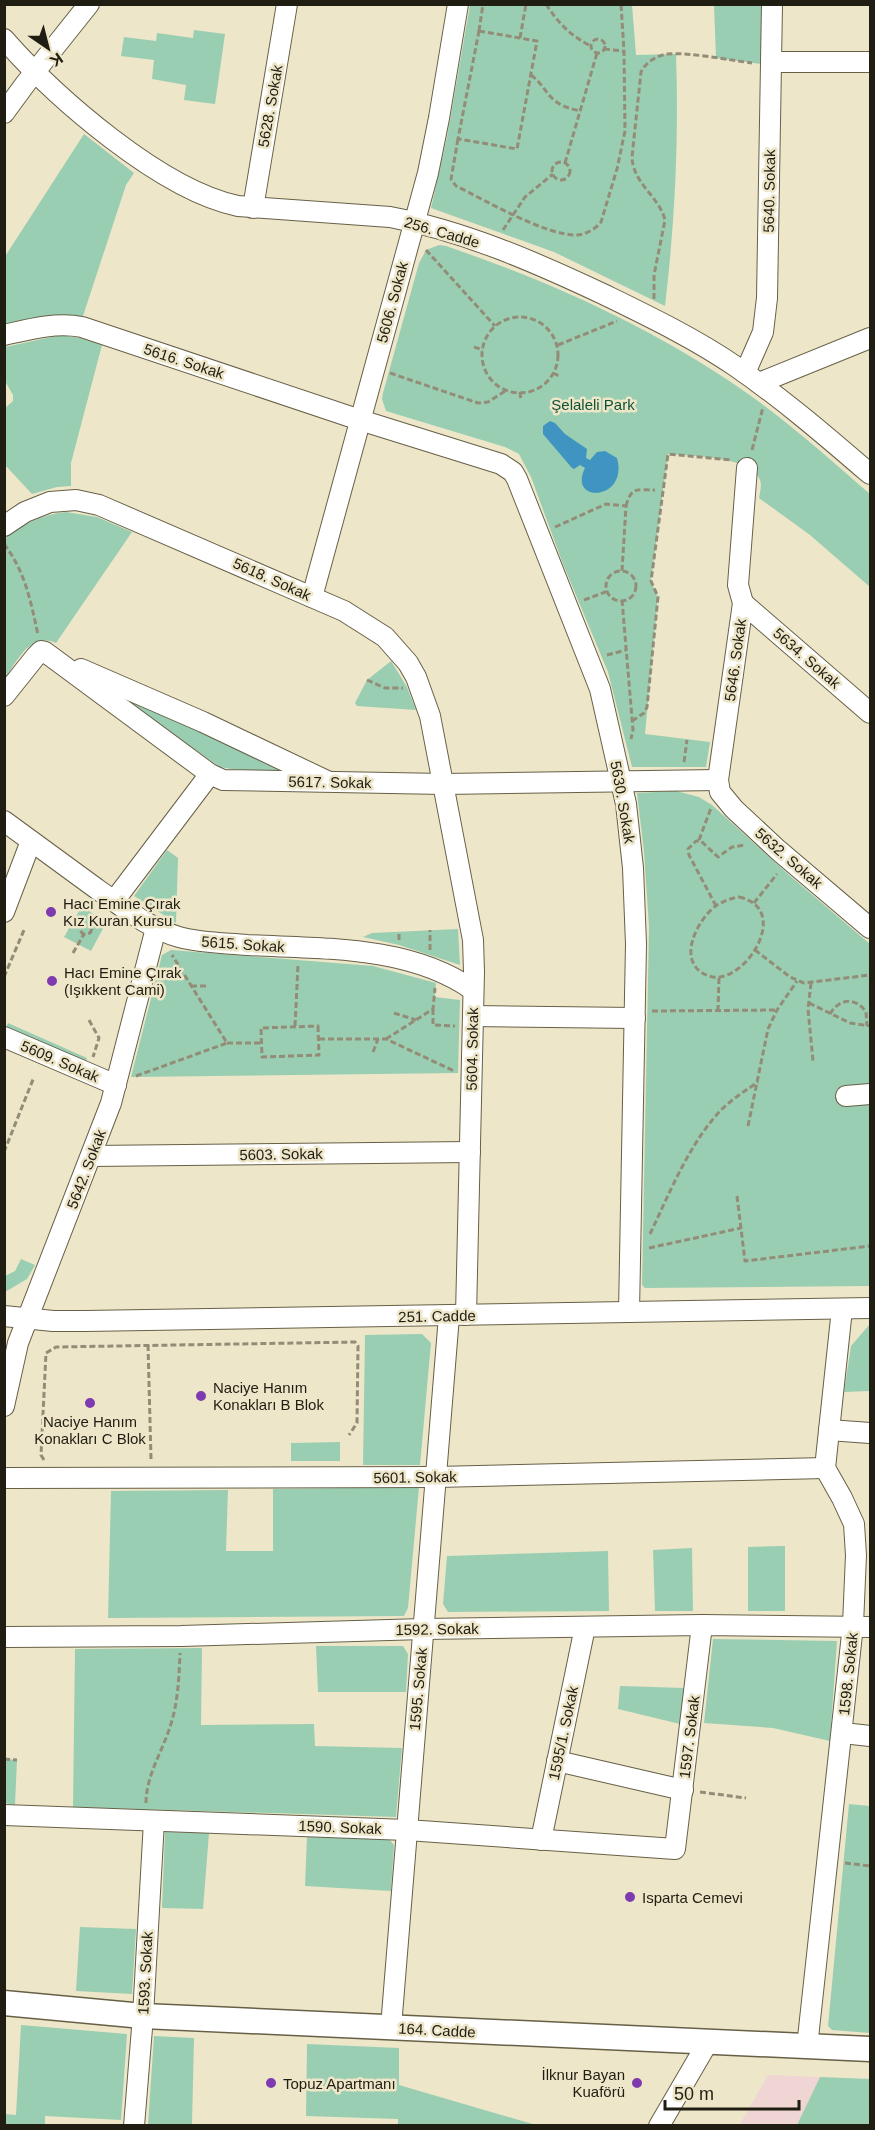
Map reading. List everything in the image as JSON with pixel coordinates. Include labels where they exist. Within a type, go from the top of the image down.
[{"type":"main road","name":"164. Cadde","points":[[4,2003],[143,2016],[870,2049]]},
{"type":"street","points":[[4,113],[89,4]]},
{"type":"street","name":"5628. Sokak","points":[[253,208],[287,4]]},
{"type":"street","name":"5606. Sokak","points":[[312,597],[434,147],[458,4]]},
{"type":"street","name":"5640. Sokak","points":[[752,378],[766,312],[772,4]]},
{"type":"street","name":"256. Cadde","points":[[4,39],[35,72],[106,133],[156,169],[209,198],[253,208],[390,217],[414,222],[486,245],[559,273],[656,320],[710,350],[752,378],[870,474]]},
{"type":"street","points":[[772,63],[870,62]]},
{"type":"street","name":"5616. Sokak","points":[[4,335],[47,326],[82,327],[360,420]]},
{"type":"street","points":[[752,378],[870,338]]},
{"type":"street","name":"5630. Sokak","points":[[360,420],[493,461],[513,472],[593,668],[622,780],[636,912],[641,1014],[629,1312]]},
{"type":"street","name":"5646. Sokak","points":[[718,780],[743,603],[738,585],[747,468]]},
{"type":"street","name":"5618. Sokak","points":[[4,526],[25,512],[50,502],[76,500],[88,502],[112,509],[344,611],[376,630],[398,650],[408,663],[430,716],[444,784]]},
{"type":"street","name":"5634. Sokak","points":[[743,603],[870,713]]},
{"type":"street","points":[[4,696],[36,656],[49,655],[330,782]]},
{"type":"street","name":"5617. Sokak","points":[[49,655],[210,774],[223,780],[444,784],[718,780]]},
{"type":"street","points":[[114,901],[210,774]]},
{"type":"street","name":"5632. Sokak","points":[[718,780],[720,792],[734,809],[870,928]]},
{"type":"street","name":"5604. Sokak","points":[[444,784],[471,925],[474,954],[473,990],[466,1021],[470,1152],[458,1315]]},
{"type":"street","name":"5615. Sokak","points":[[4,821],[114,901],[161,930],[196,941],[299,948],[433,963],[473,990]]},
{"type":"street","points":[[4,912],[31,841]]},
{"type":"street","name":"5642. Sokak","points":[[4,1406],[15,1353],[27,1319],[91,1156],[124,1081],[161,930]]},
{"type":"street","points":[[466,1021],[641,1014]]},
{"type":"street","name":"5609. Sokak","points":[[4,1037],[87,1072],[124,1081]]},
{"type":"street","points":[[846,1096],[870,1094]]},
{"type":"street","name":"5603. Sokak","points":[[91,1156],[470,1152]]},
{"type":"street","name":"251. Cadde","points":[[4,1316],[85,1321],[870,1308]]},
{"type":"street","points":[[825,1468],[842,1309]]},
{"type":"street","name":"1595. Sokak","points":[[391,2027],[436,1477],[458,1315]]},
{"type":"street","points":[[829,1430],[870,1433]]},
{"type":"street","name":"5601. Sokak","points":[[4,1478],[436,1477],[825,1468]]},
{"type":"street","name":"1598. Sokak","points":[[807,2047],[843,1733],[862,1626],[854,1524],[825,1468]]},
{"type":"street","name":"1592. Sokak","points":[[4,1637],[181,1636],[423,1629],[702,1625],[862,1626]]},
{"type":"street","name":"1597. Sokak","points":[[675,1849],[702,1625]]},
{"type":"street","name":"1595/1. Sokak","points":[[541,1840],[585,1627]]},
{"type":"street","points":[[843,1733],[870,1736]]},
{"type":"street","points":[[557,1761],[683,1791]]},
{"type":"street","name":"1590. Sokak","points":[[4,1815],[407,1830],[675,1849]]},
{"type":"street","name":"1593. Sokak","points":[[134,2126],[143,2016],[150,1821]]},
{"type":"street","points":[[659,2126],[708,2042]]},
{"type":"path","points":[[483,4],[451,178],[453,184],[536,224],[576,235],[600,225],[624,137],[624,51],[621,4]]},
{"type":"path","points":[[520,38],[526,4]]},
{"type":"path","points":[[546,4],[563,28],[591,46],[597,53]]},
{"type":"path","points":[[458,139],[517,150],[537,41],[479,31]]},
{"type":"path","points":[[591,46],[594,40],[599,39],[604,43],[604,49]]},
{"type":"path","points":[[553,174],[560,179],[566,177],[569,170],[565,163],[597,53],[604,49],[624,51]]},
{"type":"path","points":[[656,320],[654,275],[665,220],[659,207],[637,177],[632,157],[643,68],[651,60],[667,54],[772,63]]},
{"type":"path","points":[[531,75],[555,101],[568,108],[581,111]]},
{"type":"path","points":[[502,232],[525,197],[553,174],[555,164],[565,163]]},
{"type":"path","points":[[426,250],[495,326]]},
{"type":"path","points":[[519,316],[532,318],[548,328],[558,345],[559,358],[548,381],[538,388],[520,392],[507,390],[493,381],[482,360],[487,336],[495,326],[506,319],[519,316]]},
{"type":"path","points":[[558,345],[624,319]]},
{"type":"path","points":[[474,347],[483,350]]},
{"type":"path","points":[[389,373],[478,403],[489,402],[507,390]]},
{"type":"path","points":[[553,373],[561,377]]},
{"type":"path","points":[[520,392],[520,401]]},
{"type":"path","points":[[632,721],[647,707],[658,597],[651,581],[668,454],[734,461],[747,468],[763,406]]},
{"type":"path","points":[[622,571],[626,506],[630,494],[633,491],[655,490]]},
{"type":"path","points":[[551,529],[606,504],[626,506]]},
{"type":"path","points":[[4,544],[16,562],[29,592],[49,655]]},
{"type":"path","points":[[622,571],[631,575],[636,583],[634,593],[622,600],[613,598],[608,591],[610,577],[622,571]]},
{"type":"path","points":[[579,602],[608,591]]},
{"type":"path","points":[[622,600],[632,721],[630,743]]},
{"type":"path","points":[[602,656],[626,650]]},
{"type":"path","points":[[367,680],[385,688],[407,687]]},
{"type":"path","points":[[684,766],[687,740]]},
{"type":"path","points":[[712,806],[699,840],[690,846],[688,852],[716,906]]},
{"type":"path","points":[[699,840],[718,856],[734,846],[743,845],[750,848]]},
{"type":"path","points":[[771,867],[778,874]]},
{"type":"path","points":[[754,903],[782,868]]},
{"type":"path","points":[[739,897],[754,903],[763,916],[764,925],[763,934],[754,950],[729,975],[710,977],[702,973],[696,968],[690,954],[696,932],[705,917],[716,906],[731,898],[739,897]]},
{"type":"path","points":[[4,977],[24,930]]},
{"type":"path","points":[[161,930],[175,961],[227,1043]]},
{"type":"path","points":[[430,930],[433,963],[433,1025],[466,1021]]},
{"type":"path","points":[[73,953],[84,934]]},
{"type":"path","points":[[295,1026],[299,948]]},
{"type":"path","points":[[754,950],[797,981],[811,984],[870,975]]},
{"type":"path","points":[[718,1011],[719,977]]},
{"type":"path","points":[[748,1126],[768,1029],[777,1010],[797,981]]},
{"type":"path","points":[[811,984],[808,1003],[813,1061]]},
{"type":"path","points":[[191,986],[206,986]]},
{"type":"path","points":[[808,1003],[830,1014],[850,1023],[869,1026],[866,1012],[857,1003],[851,1001],[838,1004],[830,1014]]},
{"type":"path","points":[[386,1039],[433,1010]]},
{"type":"path","points":[[641,1014],[777,1010]]},
{"type":"path","points":[[394,1013],[416,1020]]},
{"type":"path","points":[[87,1072],[99,1038],[89,1020]]},
{"type":"path","points":[[295,1026],[318,1026],[319,1055],[262,1057],[261,1028],[295,1026]]},
{"type":"path","points":[[319,1039],[386,1039],[458,1073]]},
{"type":"path","points":[[373,1052],[378,1039]]},
{"type":"path","points":[[124,1081],[227,1043],[262,1043]]},
{"type":"path","points":[[4,1152],[34,1077]]},
{"type":"path","points":[[648,1239],[686,1162],[708,1126],[728,1104],[758,1082]]},
{"type":"path","points":[[737,1196],[745,1261],[870,1246]]},
{"type":"path","points":[[643,1249],[741,1228]]},
{"type":"path","points":[[45,1461],[40,1455],[46,1353],[50,1348],[56,1347],[355,1342],[358,1346],[357,1423],[350,1435]]},
{"type":"path","points":[[148,1345],[151,1459],[162,1459]]},
{"type":"path","points":[[150,1821],[146,1792],[176,1707],[181,1636]]},
{"type":"path","points":[[4,1759],[17,1760]]},
{"type":"path","points":[[683,1791],[746,1798]]},
{"type":"path","points":[[828,1862],[870,1866]]},
{"type":"shaded area","points":[[768,2075],[820,2077],[797,2125],[739,2126]]},
{"type":"green space","points":[[470,5],[632,5],[636,55],[676,54],[675,180],[665,306],[554,252],[431,208],[447,137]]},
{"type":"green space","points":[[714,5],[761,5],[761,64],[716,58]]},
{"type":"green space","points":[[194,30],[225,34],[215,104],[184,100],[186,85],[152,79],[154,60],[121,56],[124,37],[156,41],[157,33],[193,38]]},
{"type":"green space","points":[[84,134],[134,173],[126,185],[83,316],[55,315],[5,325],[4,258]]},
{"type":"green space","name":"Şelaleli Park","points":[[439,245],[486,260],[565,292],[642,329],[679,350],[767,407],[870,494],[870,587],[810,535],[759,498],[761,482],[755,472],[745,466],[719,459],[668,454],[651,581],[658,597],[645,734],[710,742],[706,767],[632,767],[608,672],[563,564],[531,477],[519,454],[505,447],[386,411],[382,399],[383,393],[419,263],[426,250]]},
{"type":"green space","points":[[61,335],[81,338],[102,345],[71,463],[71,486],[57,487],[32,494],[5,465],[5,408],[13,401],[13,395],[5,381],[5,347]]},
{"type":"green space","points":[[66,512],[97,517],[132,532],[56,643],[39,641],[32,644],[20,656],[5,678],[5,539],[33,521],[48,515]]},
{"type":"green space","points":[[391,661],[407,687],[416,710],[357,706],[355,703],[367,680]]},
{"type":"green space","points":[[120,694],[287,772],[220,767],[119,696]]},
{"type":"green space","points":[[676,791],[699,797],[712,805],[870,944],[870,1286],[645,1288],[642,1285],[649,927],[637,793]]},
{"type":"green space","points":[[167,850],[178,858],[176,923],[134,896]]},
{"type":"green space","points":[[82,906],[106,923],[91,951],[64,937]]},
{"type":"green space","points":[[458,929],[460,965],[399,945],[363,937],[372,933]]},
{"type":"green space","points":[[171,950],[373,966],[436,983],[435,997],[460,1000],[458,1073],[131,1077],[162,955]]},
{"type":"green space","points":[[8,1023],[87,1058],[86,1062],[6,1027]]},
{"type":"green space","points":[[21,1259],[35,1265],[27,1279],[5,1292],[5,1276],[15,1271]]},
{"type":"green space","points":[[870,1324],[870,1391],[844,1392],[851,1346]]},
{"type":"green space","points":[[422,1334],[431,1343],[420,1465],[363,1465],[365,1335]]},
{"type":"green space","points":[[340,1442],[340,1461],[291,1461],[291,1443]]},
{"type":"green space","points":[[419,1487],[408,1608],[404,1616],[108,1618],[111,1491],[228,1490],[226,1551],[273,1551],[273,1489]]},
{"type":"green space","points":[[785,1546],[785,1611],[748,1611],[748,1547]]},
{"type":"green space","points":[[692,1548],[693,1611],[655,1611],[653,1550]]},
{"type":"green space","points":[[608,1551],[609,1611],[448,1612],[443,1604],[447,1556]]},
{"type":"green space","points":[[713,1639],[837,1641],[830,1741],[773,1728],[704,1723]]},
{"type":"green space","points":[[316,1646],[403,1646],[408,1654],[406,1692],[318,1692]]},
{"type":"green space","points":[[202,1648],[201,1725],[314,1724],[315,1746],[402,1748],[396,1817],[73,1807],[75,1649]]},
{"type":"green space","points":[[620,1686],[685,1688],[680,1724],[618,1709]]},
{"type":"green space","points":[[5,1759],[17,1760],[15,1805],[5,1803]]},
{"type":"green space","points":[[849,1804],[870,1806],[870,2033],[832,2030],[828,2026]]},
{"type":"green space","points":[[165,1832],[209,1833],[203,1909],[162,1908]]},
{"type":"green space","points":[[307,1837],[389,1839],[394,1845],[391,1891],[305,1886]]},
{"type":"green space","points":[[80,1927],[136,1929],[132,1994],[76,1991]]},
{"type":"green space","points":[[21,2025],[127,2034],[121,2120],[45,2116],[45,2125],[5,2125],[5,2114],[16,2115]]},
{"type":"green space","points":[[154,2036],[194,2038],[192,2125],[148,2125]]},
{"type":"green space","points":[[307,2044],[399,2048],[399,2085],[536,2125],[398,2126],[398,2119],[306,2116]]},
{"type":"green space","points":[[820,2077],[870,2079],[870,2125],[797,2125]]},
{"type":"water","points":[[550,421],[587,449],[586,458],[590,460],[597,452],[605,451],[617,458],[618,472],[615,483],[599,493],[590,492],[584,488],[582,480],[585,468],[580,465],[572,468],[543,434],[543,426]]},
{"type":"place","name":"Hacı Emine Çırak Kız Kuran Kursu","points":[[51,912]]},
{"type":"place","name":"Hacı Emine Çırak (Işıkkent Cami)","points":[[52,981]]},
{"type":"place","name":"Naciye Hanım Konakları B Blok","points":[[201,1396]]},
{"type":"place","name":"Naciye Hanım Konakları C Blok","points":[[90,1403]]},
{"type":"place","name":"Isparta Cemevi","points":[[630,1897]]},
{"type":"place","name":"Topuz Apartmanı","points":[[271,2083]]},
{"type":"place","name":"İlknur Bayan Kuaförü","points":[[637,2083]]}]
